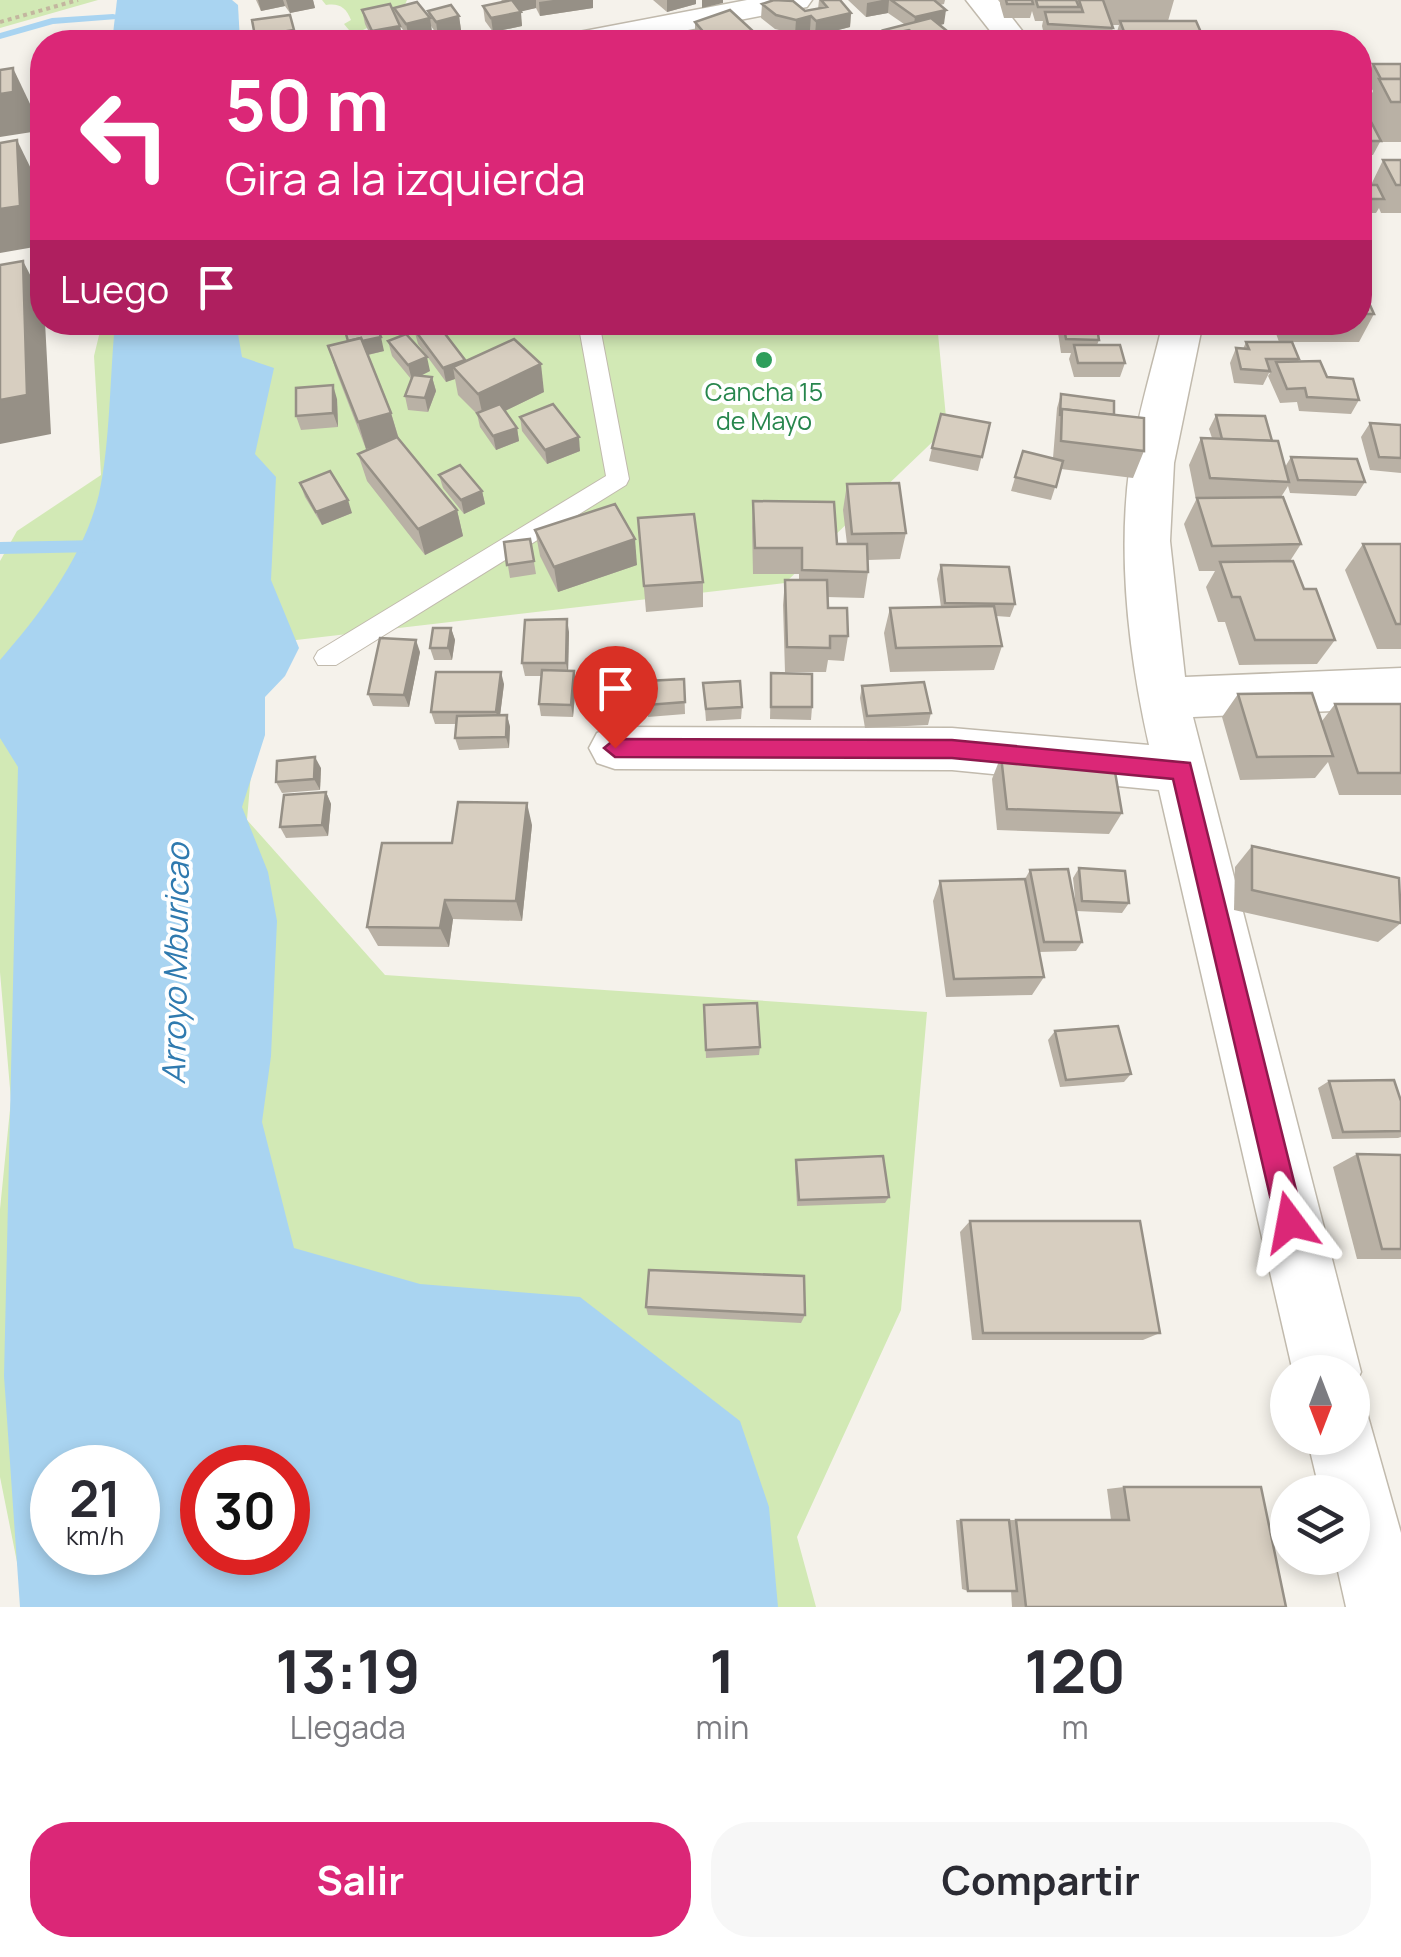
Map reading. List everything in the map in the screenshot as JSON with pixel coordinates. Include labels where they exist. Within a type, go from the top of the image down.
[{"type":"street","points":[[641,30],[796,0]]},
{"type":"street","points":[[982,0],[1005,30]]},
{"type":"street","points":[[1181,335],[1152,464],[1146,541],[1163,698],[1322,1355]]},
{"type":"street","points":[[1163,698],[1401,688]]},
{"type":"street","points":[[615,748],[952,749],[1182,770]]},
{"type":"street","points":[[1346,1455],[1383,1607]]},
{"type":"lane","points":[[327,658],[618,478],[590,335]]},
{"type":"path","points":[[0,22],[78,0]]},
{"type":"green space","points":[[0,0],[98,0],[0,28]]},
{"type":"green space","points":[[322,0],[407,0],[402,11],[363,30],[349,30],[344,24],[351,20],[344,9],[326,5]]},
{"type":"green space","points":[[99,335],[938,335],[947,428],[785,583],[262,644],[247,820],[385,975],[927,1012],[901,1310],[797,1537],[816,1607],[26,1607],[0,1477],[0,1209],[11,1100],[0,972],[0,561],[17,531],[101,475],[94,356]]},
{"type":"water","points":[[117,0],[232,0],[238,5],[239,30],[113,30]]},
{"type":"water","name":"Arroyo Mburicao","points":[[114,335],[238,335],[242,357],[274,368],[255,454],[276,477],[271,580],[299,648],[285,676],[265,697],[265,735],[242,807],[268,872],[277,921],[271,1056],[262,1122],[294,1248],[420,1284],[580,1297],[740,1421],[769,1507],[778,1607],[20,1607],[4,1376],[18,767],[0,738],[0,660],[59,583],[83,539],[99,494]]},
{"type":"building","points":[[512,0],[521,12],[491,18],[483,6]]},
{"type":"building","points":[[821,0],[840,0],[851,13],[816,21],[811,16],[796,20],[776,15],[762,4],[793,1],[805,11],[827,7]]},
{"type":"building","points":[[891,0],[934,0],[946,10],[915,17]]},
{"type":"building","points":[[1006,0],[1032,0],[1033,4],[1007,4]]},
{"type":"building","points":[[1036,0],[1076,0],[1079,7],[1038,7]]},
{"type":"building","points":[[1079,0],[1103,0],[1113,28],[1048,24],[1045,12],[1083,12]]},
{"type":"building","points":[[417,2],[430,18],[406,24],[394,8]]},
{"type":"building","points":[[390,4],[400,26],[372,30],[362,10]]},
{"type":"building","points":[[451,5],[459,16],[436,22],[428,11]]},
{"type":"building","points":[[730,10],[752,30],[702,30],[695,22]]},
{"type":"building","points":[[290,15],[294,30],[254,30],[252,20]]},
{"type":"building","points":[[931,18],[946,30],[909,30],[884,30]]},
{"type":"building","points":[[1120,21],[1196,21],[1200,30],[1123,30]]},
{"type":"building","points":[[1373,64],[1401,64],[1401,79],[1381,79]]},
{"type":"building","points":[[13,68],[13,92],[0,94],[0,70]]},
{"type":"building","points":[[1379,79],[1401,79],[1401,102],[1391,102]]},
{"type":"building","points":[[1372,124],[1381,141],[1372,141]]},
{"type":"building","points":[[17,140],[20,206],[0,209],[0,143]]},
{"type":"building","points":[[1383,160],[1401,160],[1401,185],[1396,185]]},
{"type":"building","points":[[1372,185],[1377,185],[1384,199],[1372,199]]},
{"type":"building","points":[[23,261],[27,395],[0,400],[0,265]]},
{"type":"building","points":[[346,335],[381,337],[362,341],[348,341]]},
{"type":"building","points":[[407,335],[427,357],[408,365],[388,341]]},
{"type":"building","points":[[418,335],[446,335],[465,360],[443,368]]},
{"type":"building","points":[[1065,335],[1098,335],[1099,340],[1066,339]]},
{"type":"building","points":[[361,338],[391,413],[358,422],[328,346]]},
{"type":"building","points":[[514,339],[541,364],[478,394],[453,367]]},
{"type":"building","points":[[1246,342],[1292,342],[1299,359],[1266,359],[1270,371],[1241,369],[1236,348],[1249,349]]},
{"type":"building","points":[[1074,345],[1120,345],[1125,363],[1078,363]]},
{"type":"building","points":[[1320,361],[1327,377],[1353,379],[1359,400],[1307,397],[1305,388],[1287,389],[1276,362]]},
{"type":"building","points":[[413,375],[432,377],[425,398],[405,396]]},
{"type":"building","points":[[333,385],[333,413],[296,416],[296,388]]},
{"type":"building","points":[[1061,394],[1114,401],[1114,415],[1062,409],[1060,416]]},
{"type":"building","points":[[500,404],[517,428],[493,436],[477,413]]},
{"type":"building","points":[[553,404],[579,437],[545,450],[520,417]]},
{"type":"building","points":[[1062,409],[1144,418],[1144,451],[1061,441]]},
{"type":"building","points":[[941,414],[990,423],[982,457],[932,448]]},
{"type":"building","points":[[1216,415],[1265,416],[1272,441],[1222,439]]},
{"type":"building","points":[[1370,423],[1401,425],[1401,458],[1379,457]]},
{"type":"building","points":[[397,437],[457,510],[418,529],[358,454]]},
{"type":"building","points":[[1201,438],[1278,441],[1289,482],[1210,478]]},
{"type":"building","points":[[1023,451],[1063,461],[1056,487],[1015,477]]},
{"type":"building","points":[[1291,457],[1357,459],[1365,482],[1298,480]]},
{"type":"building","points":[[460,465],[482,491],[461,500],[439,475]]},
{"type":"building","points":[[330,471],[348,500],[316,512],[300,483]]},
{"type":"building","points":[[899,483],[906,533],[852,534],[847,484]]},
{"type":"building","points":[[1283,497],[1301,544],[1212,546],[1197,498]]},
{"type":"building","points":[[753,501],[834,502],[837,544],[867,544],[868,572],[802,570],[802,548],[755,548]]},
{"type":"building","points":[[615,504],[635,539],[554,567],[535,530]]},
{"type":"building","points":[[694,514],[703,582],[644,586],[638,518]]},
{"type":"building","points":[[530,539],[534,561],[507,565],[504,542]]},
{"type":"building","points":[[1363,544],[1401,544],[1401,624],[1396,624]]},
{"type":"building","points":[[1293,561],[1304,589],[1316,589],[1335,640],[1255,640],[1240,597],[1232,597],[1220,562]]},
{"type":"building","points":[[941,565],[1009,567],[1015,604],[945,603]]},
{"type":"building","points":[[785,580],[827,580],[828,608],[847,608],[848,636],[830,636],[830,648],[787,647]]},
{"type":"building","points":[[994,606],[1002,646],[896,648],[890,608]]},
{"type":"building","points":[[567,619],[566,663],[522,663],[525,620]]},
{"type":"building","points":[[433,628],[451,628],[448,648],[430,648]]},
{"type":"building","points":[[380,638],[416,640],[404,695],[368,694]]},
{"type":"building","points":[[542,670],[574,671],[571,705],[539,704]]},
{"type":"building","points":[[436,672],[501,672],[496,712],[431,712]]},
{"type":"building","points":[[771,673],[812,674],[812,707],[771,707]]},
{"type":"building","points":[[684,679],[685,702],[647,705],[646,681]]},
{"type":"building","points":[[740,681],[742,707],[706,709],[703,683]]},
{"type":"building","points":[[924,682],[931,713],[867,716],[862,686]]},
{"type":"building","points":[[1312,693],[1333,756],[1257,757],[1238,694]]},
{"type":"building","points":[[1335,704],[1401,704],[1401,773],[1358,773]]},
{"type":"building","points":[[507,715],[506,737],[455,738],[457,716]]},
{"type":"building","points":[[1001,756],[1113,760],[1122,813],[1007,809]]},
{"type":"building","points":[[315,757],[314,779],[276,782],[277,761]]},
{"type":"building","points":[[326,792],[322,825],[280,827],[284,795]]},
{"type":"building","points":[[458,802],[527,803],[516,901],[445,900],[440,928],[367,927],[382,843],[452,843]]},
{"type":"building","points":[[1252,846],[1399,878],[1401,923],[1252,890]]},
{"type":"building","points":[[1079,868],[1125,871],[1129,903],[1082,901]]},
{"type":"building","points":[[1068,869],[1082,942],[1044,942],[1030,870]]},
{"type":"building","points":[[1025,879],[1044,977],[954,979],[940,881]]},
{"type":"building","points":[[757,1003],[760,1047],[706,1050],[704,1005]]},
{"type":"building","points":[[1118,1026],[1131,1074],[1066,1080],[1055,1031]]},
{"type":"building","points":[[1394,1080],[1401,1101],[1401,1131],[1343,1132],[1329,1081]]},
{"type":"building","points":[[1357,1154],[1401,1155],[1401,1249],[1382,1249]]},
{"type":"building","points":[[883,1156],[889,1197],[799,1200],[796,1160]]},
{"type":"building","points":[[970,1221],[1140,1221],[1160,1333],[983,1333]]},
{"type":"building","points":[[649,1270],[804,1276],[805,1315],[646,1307]]},
{"type":"building","points":[[1124,1487],[1261,1487],[1270,1530],[1270,1575],[1279,1575],[1286,1607],[1026,1607],[1016,1520],[1129,1520]]},
{"type":"building","points":[[961,1520],[1009,1520],[1017,1591],[968,1591]]},
{"type":"waterway","points":[[0,36],[52,21],[113,17]]},
{"type":"waterway","points":[[0,548],[99,546]]},
{"type":"place","name":"Cancha 15 de Mayo","points":[[764,360]]},
{"type":"route","points":[[615,748],[952,749],[1065,756],[1182,770],[1290,1222]]}]
